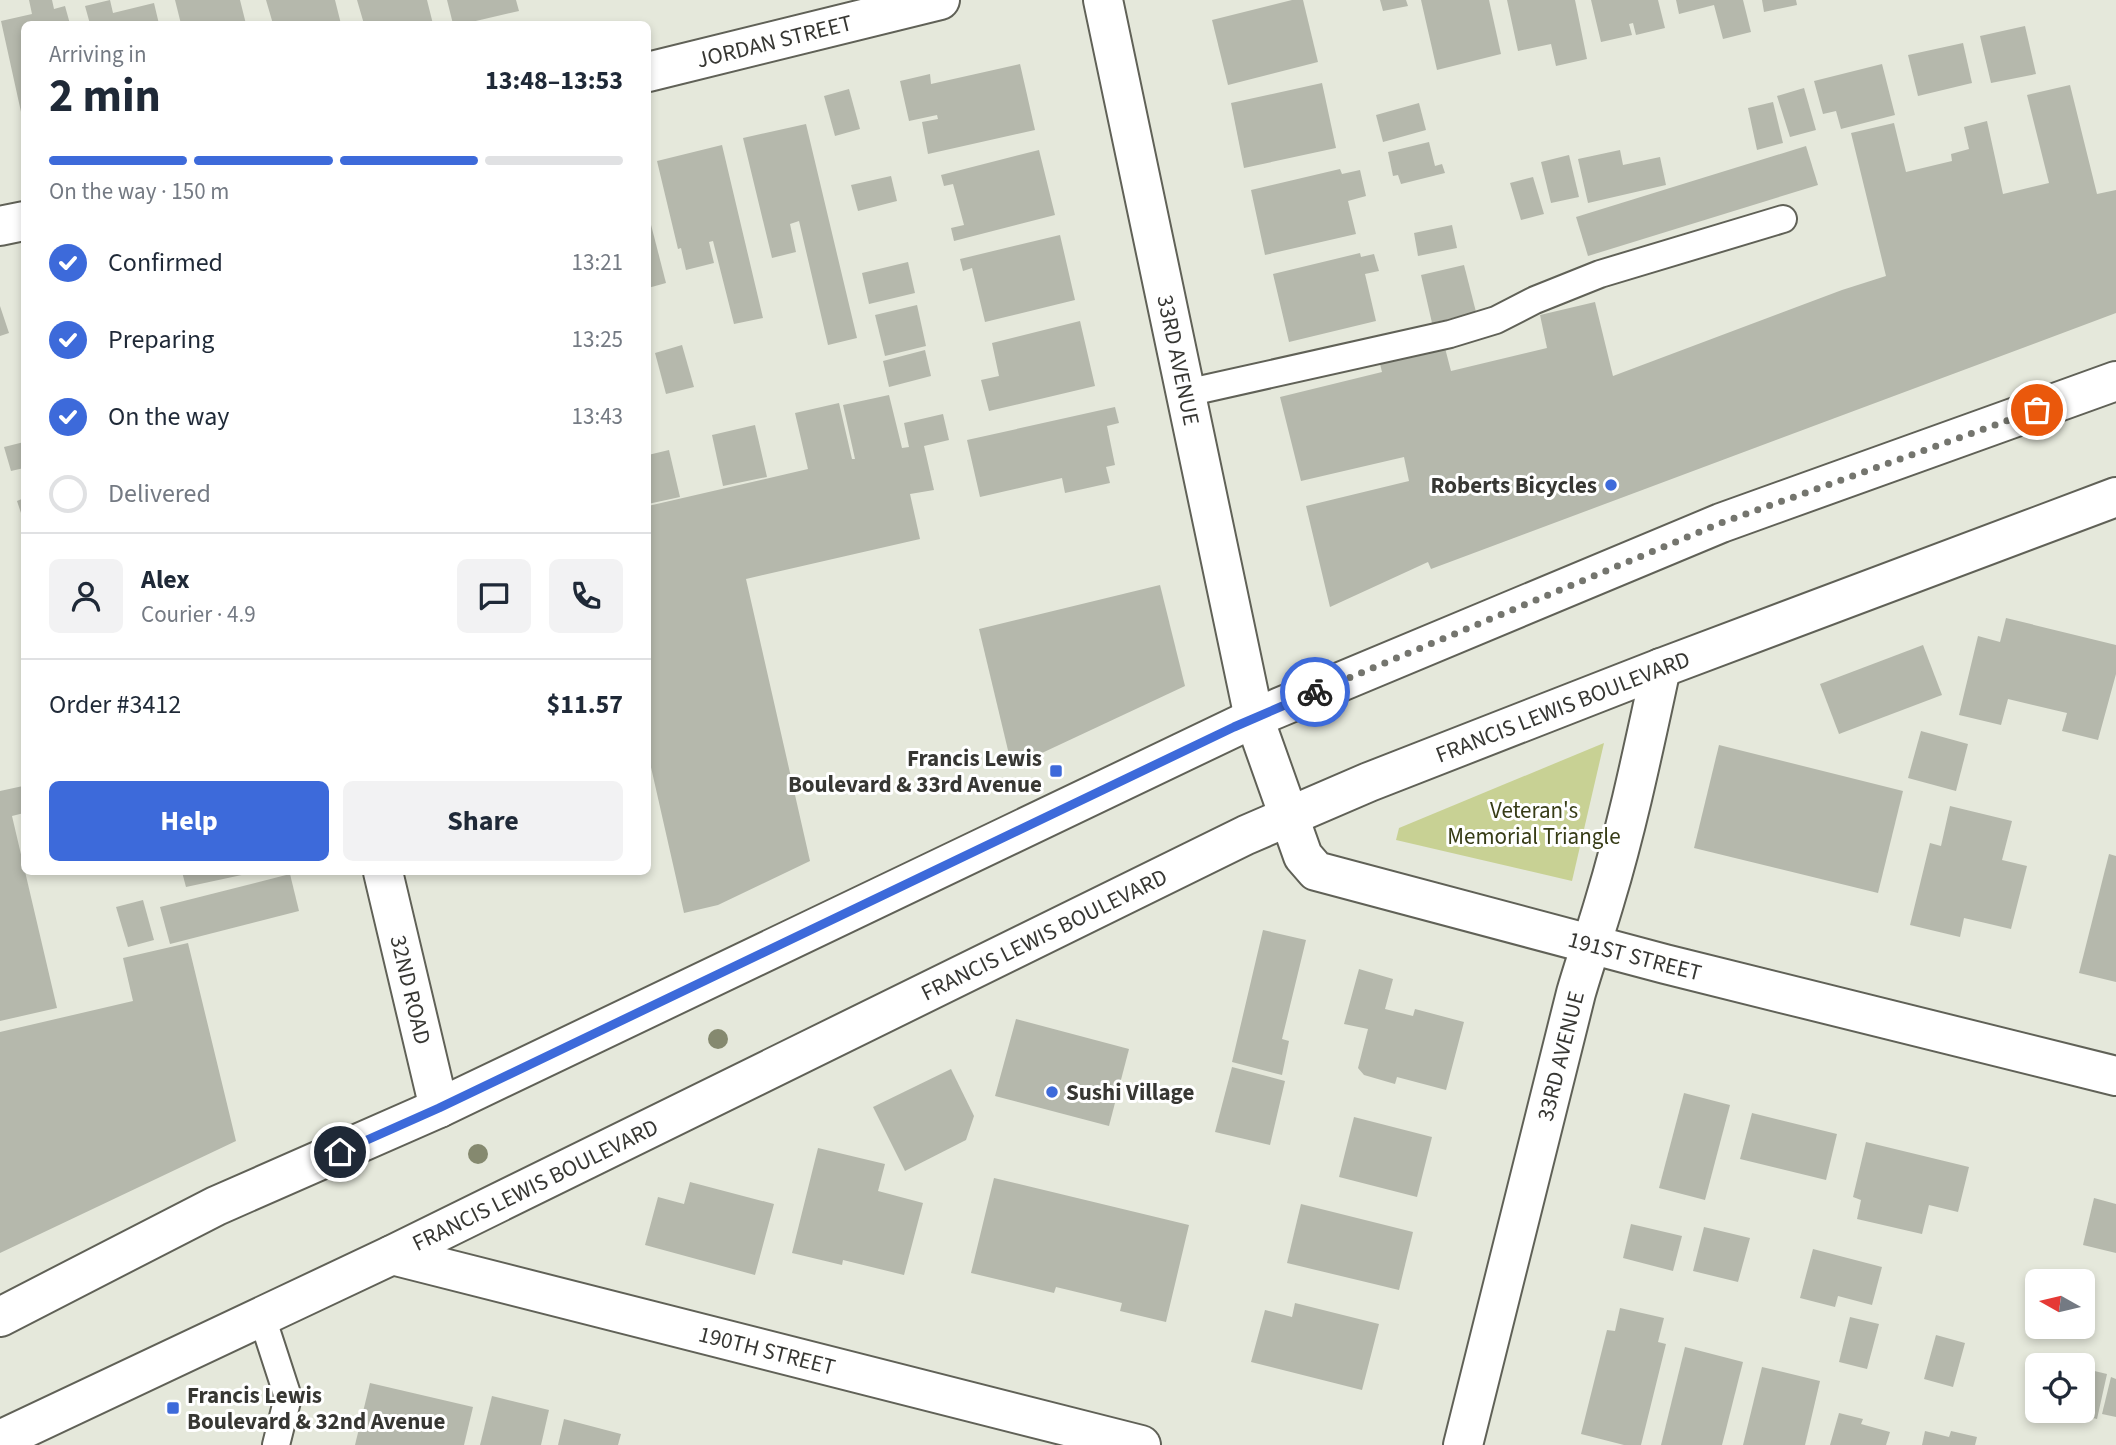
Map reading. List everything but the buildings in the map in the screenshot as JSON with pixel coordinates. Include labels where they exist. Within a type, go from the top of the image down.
[{"type":"main road","name":"JORDAN STREET","points":[[651,71],[940,0]]},
{"type":"main road","name":"33RD AVENUE","points":[[1103,0],[1254,718]]},
{"type":"main road","points":[[0,226],[21,222]]},
{"type":"main road","points":[[0,1317],[216,1206],[439,1108],[1254,718],[1721,523],[2116,381]]},
{"type":"main road","name":"FRANCIS LEWIS BOULEVARD","points":[[0,1440],[392,1255],[1215,849],[1289,816],[1368,782],[1661,668],[2116,497]]},
{"type":"main road","name":"33RD AVENUE","points":[[1464,1445],[1590,944],[1605,900],[1645,743],[1661,668]]},
{"type":"main road","name":"191ST STREET","points":[[1254,718],[1303,856],[1316,871],[1590,944],[2116,1076]]},
{"type":"main road","name":"32ND ROAD","points":[[384,875],[439,1108]]},
{"type":"main road","name":"190TH STREET","points":[[392,1255],[1141,1445]]},
{"type":"lane","points":[[1186,393],[1473,327],[1496,320],[1535,300],[1600,274],[1783,219]]},
{"type":"lane","points":[[262,1317],[288,1397],[276,1445]]},
{"type":"green space","name":"Veteran's Memorial Triangle","points":[[1604,743],[1572,881],[1396,840],[1399,828]]},
{"type":"way so far","points":[[1315,692],[1721,523],[2037,410]]},
{"type":"place","name":"Roberts Bicycles","points":[[1611,485]]},
{"type":"place","name":"Francis Lewis Boulevard & 33rd Avenue","points":[[1056,771]]},
{"type":"place","name":"Sushi Village","points":[[1052,1092]]},
{"type":"place","name":"Francis Lewis Boulevard & 32nd Avenue","points":[[173,1408]]},
{"type":"route","points":[[340,1152],[439,1108],[1234,727],[1315,692]]}]
